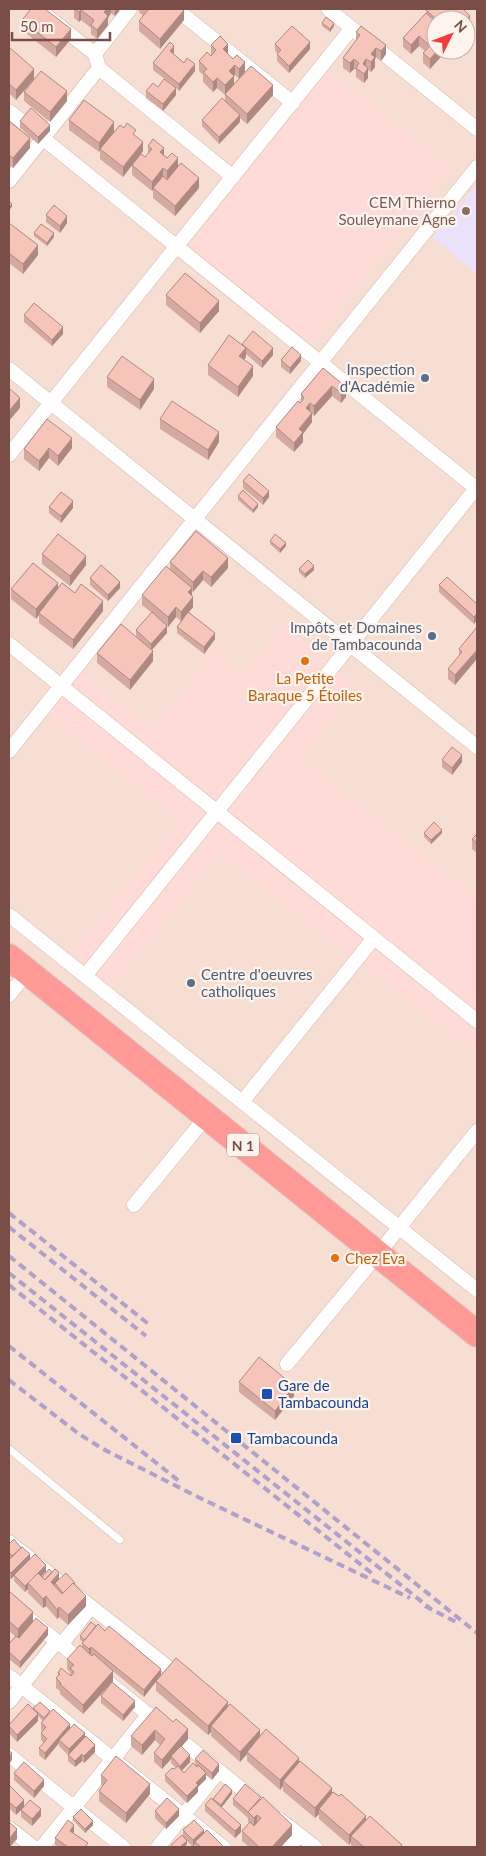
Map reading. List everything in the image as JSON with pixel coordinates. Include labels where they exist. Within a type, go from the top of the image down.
[{"type":"highway","name":"N 1","points":[[18,965],[477,1334]]},
{"type":"street","points":[[38,9],[95,54],[99,68],[233,177]]},
{"type":"street","points":[[95,54],[130,9]]},
{"type":"street","points":[[176,9],[293,102]]},
{"type":"street","points":[[328,9],[477,129]]},
{"type":"street","points":[[9,456],[352,28]]},
{"type":"street","points":[[9,181],[99,68]]},
{"type":"street","points":[[9,111],[477,488],[85,976]]},
{"type":"street","points":[[9,751],[477,167]]},
{"type":"street","points":[[9,369],[477,747]]},
{"type":"street","points":[[9,644],[477,1021]]},
{"type":"street","points":[[9,915],[477,1290]]},
{"type":"street","points":[[242,1102],[374,938]]},
{"type":"street","points":[[9,995],[18,965]]},
{"type":"street","points":[[134,1206],[207,1116]]},
{"type":"street","points":[[287,1364],[400,1228],[477,1131]]},
{"type":"street","points":[[9,1542],[193,1687]]},
{"type":"street","points":[[9,1603],[315,1847]]},
{"type":"street","points":[[9,1702],[92,1607]]},
{"type":"street","points":[[9,1676],[223,1847]]},
{"type":"street","points":[[42,1847],[149,1714]]},
{"type":"street","points":[[9,1756],[123,1847]]},
{"type":"street","points":[[158,1847],[219,1771]]},
{"type":"street","points":[[9,1828],[33,1847]]},
{"type":"street","points":[[289,1847],[299,1835]]},
{"type":"lane","points":[[9,1449],[120,1540]]},
{"type":"shaded area","points":[[9,9],[477,9],[477,1847],[9,1847]]},
{"type":"shaded area","points":[[328,70],[451,168],[311,344],[189,246]]},
{"type":"shaded area","name":"CEM Thierno Souleymane Agne","points":[[477,184],[477,274],[433,238]]},
{"type":"shaded area","points":[[284,624],[354,685],[301,759],[477,898],[477,1054],[219,853],[111,989],[69,957],[181,821],[45,713],[77,671],[151,728],[216,653],[245,674]]},
{"type":"building","points":[[31,9],[45,9],[71,29],[56,47],[22,20]]},
{"type":"building","points":[[75,9],[107,9],[104,12],[108,16],[97,30],[91,25],[94,20],[81,10],[79,12]]},
{"type":"building","points":[[146,9],[184,10],[160,39],[139,21],[148,10]]},
{"type":"building","points":[[463,9],[464,10],[426,10]]},
{"type":"building","points":[[426,13],[426,42],[419,36],[411,45],[403,38]]},
{"type":"building","points":[[326,17],[334,23],[330,29],[322,23]]},
{"type":"building","points":[[292,26],[310,42],[289,66],[277,54],[281,50],[275,44]]},
{"type":"building","points":[[361,26],[386,45],[381,51],[376,48],[371,54],[375,57],[371,62],[366,59],[363,64],[368,68],[364,74],[356,68],[359,63],[354,59],[350,63],[343,58],[360,35],[356,32]]},
{"type":"building","points":[[220,36],[228,44],[223,49],[233,59],[237,55],[245,62],[239,69],[235,65],[229,71],[234,76],[225,85],[217,78],[213,82],[203,72],[207,69],[199,61],[207,52],[211,56],[216,50],[211,45]]},
{"type":"building","points":[[170,42],[174,46],[170,51],[184,63],[187,58],[195,64],[179,84],[153,63]]},
{"type":"building","points":[[9,47],[34,69],[16,90],[9,84]]},
{"type":"building","points":[[251,66],[273,85],[247,114],[225,94]]},
{"type":"building","points":[[41,71],[67,91],[50,112],[24,92]]},
{"type":"building","points":[[164,79],[176,88],[163,104],[146,91],[153,83],[158,87]]},
{"type":"building","points":[[222,98],[240,115],[219,137],[202,120]]},
{"type":"building","points":[[84,100],[114,122],[99,143],[69,120]]},
{"type":"building","points":[[31,108],[50,125],[38,137],[20,121]]},
{"type":"building","points":[[9,121],[30,138],[13,158],[9,155]]},
{"type":"building","points":[[127,123],[136,130],[133,134],[143,142],[123,167],[100,149],[120,125],[124,128]]},
{"type":"building","points":[[153,139],[164,148],[160,152],[167,158],[172,153],[178,158],[167,171],[163,168],[152,182],[132,165],[141,154],[145,157],[152,149],[148,146]]},
{"type":"building","points":[[181,163],[199,178],[175,206],[153,188],[163,176],[167,180]]},
{"type":"building","points":[[54,205],[67,216],[60,226],[46,215]]},
{"type":"building","points":[[9,223],[38,245],[23,264],[9,253]]},
{"type":"building","points":[[41,224],[54,233],[47,243],[34,233]]},
{"type":"building","points":[[185,273],[219,301],[200,323],[166,295]]},
{"type":"building","points":[[34,303],[63,327],[52,340],[24,315]]},
{"type":"building","points":[[253,331],[273,348],[262,361],[242,344]]},
{"type":"building","points":[[229,335],[246,348],[239,356],[253,366],[238,387],[208,365]]},
{"type":"building","points":[[292,347],[301,355],[290,368],[281,360]]},
{"type":"building","points":[[122,356],[154,379],[140,400],[107,377]]},
{"type":"building","points":[[323,368],[346,387],[341,393],[332,386],[314,406],[310,403],[306,408],[312,413],[299,429],[303,432],[294,443],[276,427],[298,401],[300,403],[304,398],[301,394]]},
{"type":"building","points":[[9,388],[20,398],[9,411]]},
{"type":"building","points":[[172,401],[219,432],[208,450],[160,419]]},
{"type":"building","points":[[47,419],[72,438],[58,456],[49,448],[39,461],[24,449]]},
{"type":"building","points":[[249,474],[269,491],[263,498],[243,481]]},
{"type":"building","points":[[243,490],[258,504],[253,510],[238,496]]},
{"type":"building","points":[[61,492],[73,501],[61,516],[49,507]]},
{"type":"building","points":[[196,531],[228,558],[211,577],[203,571],[193,582],[170,562]]},
{"type":"building","points":[[58,534],[86,556],[70,576],[42,554]]},
{"type":"building","points":[[275,534],[286,543],[280,549],[270,541]]},
{"type":"building","points":[[308,560],[314,566],[305,574],[299,569]]},
{"type":"building","points":[[33,563],[58,583],[36,609],[11,589]]},
{"type":"building","points":[[101,565],[120,582],[108,595],[90,578]]},
{"type":"building","points":[[166,566],[192,588],[188,592],[193,597],[181,612],[176,607],[168,617],[142,595]]},
{"type":"building","points":[[447,577],[477,604],[477,613],[474,617],[439,585]]},
{"type":"building","points":[[62,583],[75,593],[81,584],[103,601],[73,640],[39,613]]},
{"type":"building","points":[[152,612],[167,626],[151,644],[136,630]]},
{"type":"building","points":[[188,612],[215,633],[204,647],[177,627]]},
{"type":"building","points":[[121,624],[153,651],[130,680],[97,653]]},
{"type":"building","points":[[477,627],[477,650],[455,675],[448,669],[462,652],[459,649]]},
{"type":"building","points":[[452,747],[462,755],[452,768],[442,760]]},
{"type":"building","points":[[434,822],[442,830],[431,840],[424,833]]},
{"type":"building","points":[[477,834],[477,843],[472,839]]},
{"type":"building","name":"Gare de Tambacounda","points":[[259,1357],[294,1386],[275,1411],[239,1382]]},
{"type":"building","points":[[14,1539],[21,1548],[12,1556],[9,1552],[9,1544]]},
{"type":"building","points":[[22,1547],[30,1554],[11,1573],[9,1571],[9,1560]]},
{"type":"building","points":[[35,1554],[46,1565],[25,1586],[14,1575]]},
{"type":"building","points":[[49,1569],[52,1572],[45,1580],[42,1577]]},
{"type":"building","points":[[55,1569],[59,1573],[51,1582],[62,1594],[73,1583],[86,1596],[68,1615],[59,1607],[57,1610],[46,1596],[43,1599],[28,1583],[38,1573],[45,1580]]},
{"type":"building","points":[[66,1573],[75,1583],[63,1593],[55,1583]]},
{"type":"building","points":[[9,1591],[33,1612],[18,1629],[9,1621]]},
{"type":"building","points":[[36,1618],[48,1628],[20,1662],[9,1652],[9,1644],[16,1636],[19,1638]]},
{"type":"building","points":[[91,1622],[96,1626],[85,1640],[80,1636]]},
{"type":"building","points":[[98,1624],[105,1631],[109,1626],[161,1669],[144,1690],[91,1647],[89,1649],[82,1643]]},
{"type":"building","points":[[80,1645],[92,1656],[94,1654],[113,1671],[83,1705],[56,1678],[60,1674],[58,1673],[61,1668],[71,1676],[74,1672],[70,1668],[74,1665],[67,1659]]},
{"type":"building","points":[[176,1658],[228,1702],[208,1726],[156,1681]]},
{"type":"building","points":[[112,1682],[135,1701],[123,1715],[101,1696]]},
{"type":"building","points":[[40,1702],[50,1711],[44,1718],[33,1708]]},
{"type":"building","points":[[28,1704],[38,1714],[17,1735],[9,1725]]},
{"type":"building","points":[[230,1704],[260,1730],[240,1752],[211,1726]]},
{"type":"building","points":[[156,1707],[173,1722],[176,1719],[188,1729],[162,1760],[154,1753],[165,1739],[155,1730],[142,1745],[131,1736]]},
{"type":"building","points":[[53,1709],[70,1724],[45,1753],[39,1748],[47,1739],[41,1733],[46,1727],[41,1723]]},
{"type":"building","points":[[74,1724],[85,1733],[69,1749],[59,1740]]},
{"type":"building","points":[[266,1729],[299,1758],[280,1780],[247,1752]]},
{"type":"building","points":[[86,1736],[95,1745],[84,1756],[82,1754],[75,1761],[68,1755]]},
{"type":"building","points":[[181,1746],[190,1755],[180,1766],[171,1756]]},
{"type":"building","points":[[203,1750],[219,1764],[212,1773],[195,1759]]},
{"type":"building","points":[[116,1756],[150,1784],[126,1813],[99,1791],[107,1780],[101,1775]]},
{"type":"building","points":[[300,1761],[332,1788],[315,1808],[283,1781]]},
{"type":"building","points":[[24,1762],[44,1780],[34,1791],[14,1773]]},
{"type":"building","points":[[193,1763],[206,1773],[187,1796],[165,1775],[172,1768],[174,1769],[178,1766],[184,1773]]},
{"type":"building","points":[[225,1784],[232,1790],[221,1805],[213,1799]]},
{"type":"building","points":[[245,1784],[261,1797],[248,1812],[233,1799]]},
{"type":"building","points":[[9,1785],[24,1800],[16,1808],[9,1802]]},
{"type":"building","points":[[333,1792],[339,1796],[341,1794],[366,1816],[349,1835],[319,1809]]},
{"type":"building","points":[[263,1797],[292,1825],[272,1847],[259,1847],[242,1831],[250,1822],[254,1826],[261,1818],[257,1815],[254,1818],[248,1812]]},
{"type":"building","points":[[167,1798],[179,1809],[166,1823],[155,1811]]},
{"type":"building","points":[[211,1798],[241,1825],[235,1831],[205,1805]]},
{"type":"building","points":[[30,1800],[41,1809],[32,1819],[21,1810]]},
{"type":"building","points":[[81,1809],[93,1821],[85,1829],[73,1817]]},
{"type":"building","points":[[370,1816],[402,1845],[400,1847],[364,1847],[351,1836]]},
{"type":"building","points":[[68,1820],[74,1825],[70,1831],[88,1843],[85,1847],[68,1847],[55,1838]]},
{"type":"building","points":[[194,1820],[204,1830],[193,1840],[183,1830]]},
{"type":"building","points":[[9,1822],[17,1829],[9,1839]]},
{"type":"building","points":[[207,1830],[223,1846],[201,1847],[195,1842]]},
{"type":"building","points":[[182,1835],[187,1841],[180,1847],[173,1847],[171,1845]]},
{"type":"railway","points":[[9,1213],[151,1326]]},
{"type":"railway","points":[[9,1227],[146,1336]]},
{"type":"railway","points":[[9,1256],[477,1633]]},
{"type":"railway","points":[[9,1273],[431,1609]]},
{"type":"railway","points":[[9,1285],[374,1575]]},
{"type":"railway","points":[[9,1346],[179,1481]]},
{"type":"railway","points":[[9,1380],[79,1434],[103,1449],[200,1498],[410,1598]]},
{"type":"railway","points":[[425,1606],[456,1622]]},
{"type":"place","name":"CEM Thierno Souleymane Agne","points":[[466,211]]},
{"type":"place","name":"Inspection d'Académie","points":[[425,378]]},
{"type":"place","name":"Impôts et Domaines de Tambacounda","points":[[432,636]]},
{"type":"place","name":"La Petite Baraque 5 Étoiles","points":[[305,661]]},
{"type":"place","name":"Centre d'oeuvres catholiques","points":[[191,983]]},
{"type":"place","name":"Chez Eva","points":[[335,1258]]},
{"type":"place","name":"Gare de Tambacounda","points":[[267,1394]]},
{"type":"place","name":"Tambacounda","points":[[236,1438]]}]
